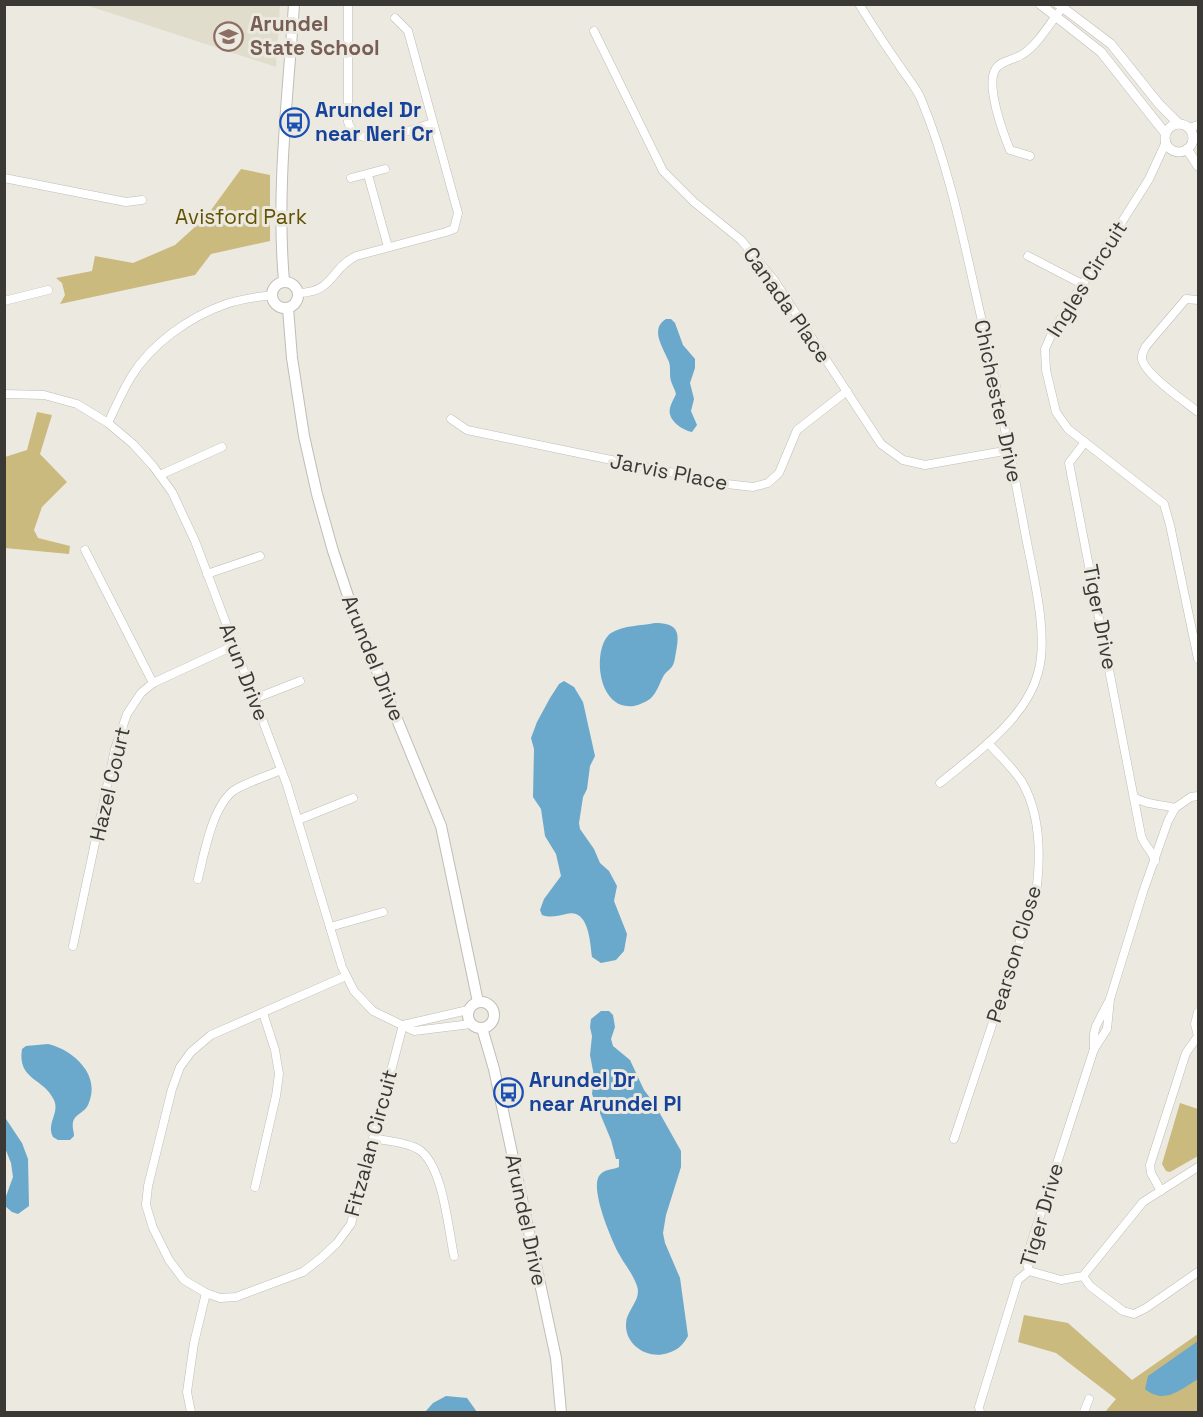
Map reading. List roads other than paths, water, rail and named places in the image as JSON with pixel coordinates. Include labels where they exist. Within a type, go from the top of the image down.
[{"type":"main road","points":[[284,281],[282,168],[294,4]]},
{"type":"main road","points":[[284,281],[294,284],[299,293],[296,303],[288,308],[275,304],[272,295],[275,286],[284,281]]},
{"type":"main road","name":"Arundel Drive","points":[[288,308],[295,380],[317,494],[356,620],[441,826],[478,1002]]},
{"type":"main road","points":[[478,1002],[485,1002],[491,1006],[495,1014],[491,1024],[482,1028],[471,1024],[468,1010],[478,1002]]},
{"type":"main road","name":"Arundel Drive","points":[[482,1028],[494,1069],[556,1358],[561,1413]]},
{"type":"street","points":[[348,4],[348,122],[351,131],[361,137],[378,138],[433,123]]},
{"type":"street","name":"Chichester Drive","points":[[859,4],[920,96],[934,133],[959,222],[1010,450],[1037,602],[1042,645],[1038,674],[1024,703],[988,743],[940,783]]},
{"type":"street","points":[[1040,4],[1101,52],[1173,151],[1187,149],[1193,141],[1194,127],[1179,124],[1169,128],[1165,138]]},
{"type":"street","points":[[1030,156],[1010,150],[1003,134],[991,81],[996,67],[1022,55],[1033,46],[1056,16],[1060,6],[1110,44],[1159,104],[1179,124]]},
{"type":"street","points":[[299,293],[313,292],[322,288],[345,262],[356,256],[446,232],[454,229],[458,222],[458,213],[408,31],[395,18]]},
{"type":"street","name":"Canada Place","points":[[594,31],[663,171],[694,201],[741,240],[774,280],[882,444],[903,460],[925,465],[1010,450]]},
{"type":"street","name":"Ingles Circuit","points":[[1165,138],[1149,179],[1053,331],[1045,349],[1046,370],[1056,412],[1068,429],[1164,504],[1198,659]]},
{"type":"street","points":[[1187,149],[1198,166]]},
{"type":"street","points":[[351,178],[385,170]]},
{"type":"street","points":[[368,175],[388,247]]},
{"type":"street","points":[[4,178],[126,202],[142,200]]},
{"type":"street","points":[[1028,256],[1082,284]]},
{"type":"street","points":[[4,301],[48,290]]},
{"type":"street","points":[[108,423],[131,377],[152,350],[200,316],[227,304],[272,295]]},
{"type":"street","points":[[1198,300],[1186,299],[1146,346],[1142,362],[1151,374],[1198,412]]},
{"type":"street","name":"Jarvis Place","points":[[451,419],[467,430],[753,488],[768,483],[778,473],[797,430],[847,391]]},
{"type":"street","name":"Arun Drive","points":[[4,394],[44,395],[77,404],[108,423],[133,444],[160,474],[172,492],[195,541],[281,770],[342,967],[354,991],[373,1011],[414,1031],[471,1024]]},
{"type":"street","name":"Tiger Drive","points":[[1084,442],[1069,463],[1142,841],[1154,856],[1155,861]]},
{"type":"street","points":[[160,474],[222,447]]},
{"type":"street","points":[[85,550],[153,683]]},
{"type":"street","points":[[207,574],[260,556]]},
{"type":"street","name":"Hazel Court","points":[[73,946],[116,749],[127,714],[141,693],[153,683],[233,646]]},
{"type":"street","points":[[254,699],[300,681]]},
{"type":"street","name":"Pearson Close","points":[[954,1139],[1036,893],[1039,871],[1038,836],[1033,805],[1021,780],[988,743]]},
{"type":"street","points":[[198,879],[208,839],[218,812],[233,792],[281,770]]},
{"type":"street","points":[[1134,797],[1143,803],[1158,803],[1174,808],[1198,795]]},
{"type":"street","points":[[298,820],[353,798]]},
{"type":"street","name":"Tiger Drive","points":[[980,1413],[979,1407],[1018,1280],[1029,1271],[1026,1259],[1094,1049],[1107,1029],[1110,999],[1174,808]]},
{"type":"street","points":[[330,927],[383,912]]},
{"type":"street","name":"Fitzalan Circuit","points":[[346,976],[211,1035],[191,1052],[180,1067],[172,1089],[148,1186],[146,1205],[153,1228],[169,1260],[184,1280],[220,1298],[236,1297],[303,1272],[337,1243],[351,1224],[403,1025]]},
{"type":"street","points":[[403,1025],[468,1010]]},
{"type":"street","points":[[255,1187],[279,1074],[275,1050],[263,1012]]},
{"type":"street","points":[[1161,1191],[1151,1173],[1150,1165],[1186,1053],[1198,1036],[1195,1024],[1198,1012]]},
{"type":"street","points":[[373,1138],[417,1148],[430,1159],[438,1176],[454,1256]]},
{"type":"street","points":[[1029,1271],[1062,1280],[1083,1276],[1143,1202],[1198,1167]]},
{"type":"street","points":[[1083,1276],[1090,1286],[1123,1311],[1134,1314],[1198,1272]]},
{"type":"street","points":[[191,1413],[187,1392],[194,1343],[206,1293]]},
{"type":"street","points":[[1084,1413],[1089,1399]]},
{"type":"water","points":[[666,319],[671,319],[675,323],[683,345],[695,359],[695,368],[690,383],[694,399],[691,411],[697,425],[692,432],[676,424],[671,417],[670,406],[676,394],[670,378],[669,362],[658,334],[661,323]]},
{"type":"water","points":[[655,623],[669,625],[676,630],[678,639],[674,663],[650,699],[634,706],[621,705],[612,699],[605,689],[601,676],[601,651],[605,640],[611,633],[621,628]]},
{"type":"water","points":[[564,681],[574,687],[583,702],[595,756],[590,766],[587,789],[583,797],[580,829],[617,886],[614,901],[627,934],[624,951],[616,960],[601,963],[592,957],[587,928],[579,916],[566,914],[548,916],[542,915],[540,910],[544,899],[561,876],[556,854],[545,836],[541,809],[533,797],[534,749],[531,738],[550,698],[559,684]]},
{"type":"water","points":[[601,1011],[609,1011],[613,1015],[615,1027],[611,1039],[613,1046],[630,1060],[644,1090],[654,1103],[681,1151],[681,1167],[666,1215],[663,1233],[680,1278],[688,1336],[677,1349],[661,1355],[646,1353],[629,1339],[626,1324],[637,1296],[637,1286],[612,1238],[597,1192],[599,1176],[619,1167],[619,1159],[616,1159],[611,1140],[592,1094],[594,1076],[590,1055],[592,1036],[590,1027],[591,1019]]},
{"type":"water","points":[[48,1044],[76,1058],[83,1066],[91,1084],[88,1105],[74,1119],[74,1136],[70,1140],[58,1140],[53,1137],[51,1127],[55,1109],[54,1100],[50,1093],[23,1067],[22,1049],[26,1046]]},
{"type":"water","points":[[4,1116],[22,1143],[28,1159],[29,1206],[18,1214],[5,1206],[5,1199],[13,1177],[5,1148]]},
{"type":"water","points":[[1198,1341],[1198,1379],[1165,1396],[1152,1394],[1145,1389],[1148,1376]]},
{"type":"water","points":[[446,1396],[467,1398],[477,1412],[425,1412],[433,1403]]},
{"type":"place","name":"Arundel State School","points":[[229,36]]},
{"type":"place","name":"Arundel Dr near Neri Cr","points":[[294,122]]},
{"type":"place","name":"Arundel Dr near Arundel Pl","points":[[508,1092]]},
{"type":"park label","name":"Avisford Park","points":[[241,217]]}]
